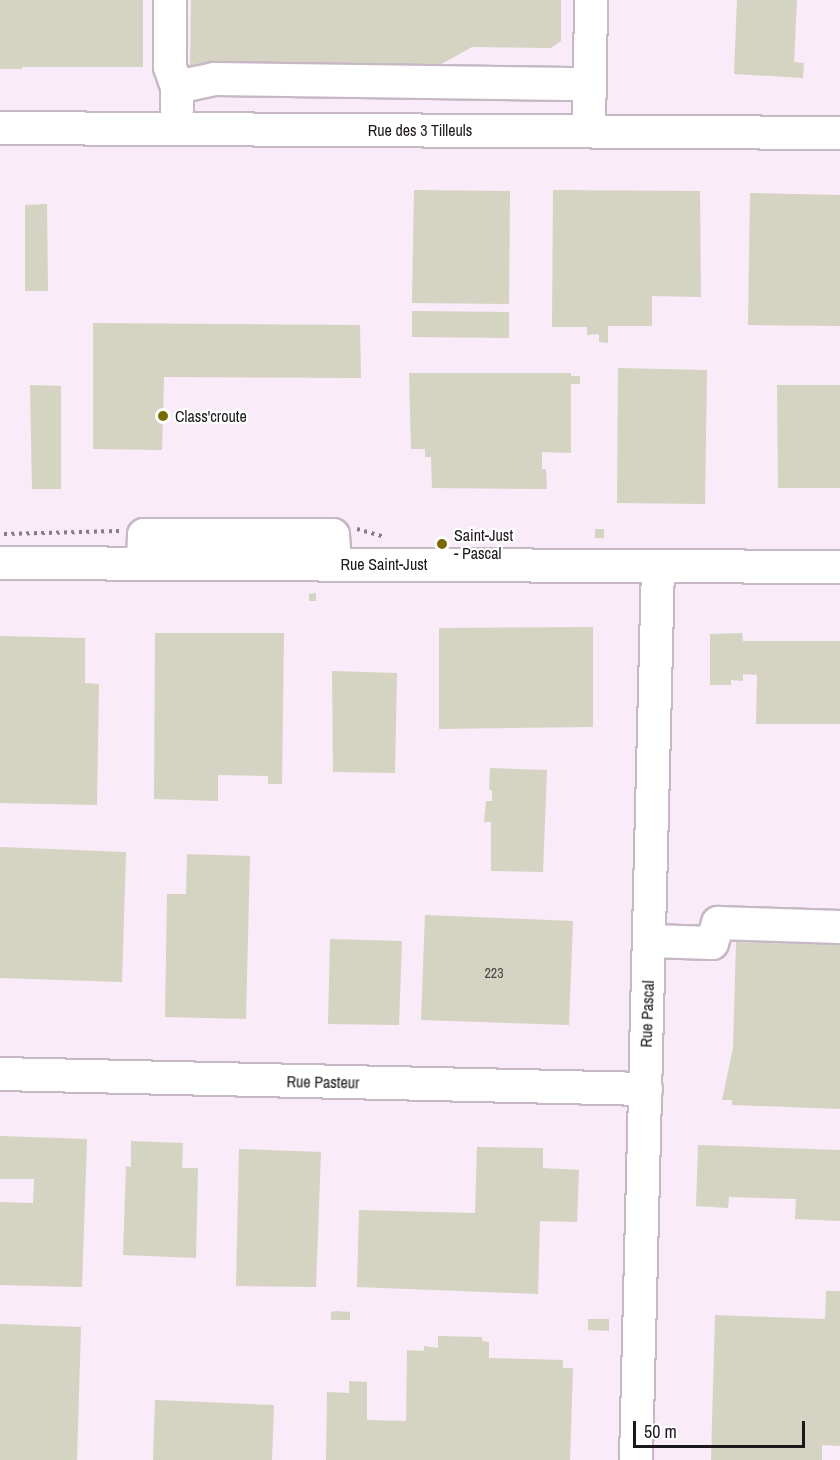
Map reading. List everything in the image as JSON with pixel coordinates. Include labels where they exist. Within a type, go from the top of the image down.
[{"type":"street","points":[[170,0],[170,67],[177,87],[176,129]]},
{"type":"street","points":[[589,131],[591,0]]},
{"type":"street","points":[[177,87],[214,79],[590,84]]},
{"type":"street","name":"Rue des 3 Tilleuls","points":[[0,128],[840,133]]},
{"type":"street","name":"Rue Saint-Just","points":[[0,563],[840,567]]},
{"type":"street","name":"Rue Pascal","points":[[636,1460],[646,1089],[645,1021],[651,941],[658,567]]},
{"type":"street","points":[[651,941],[712,943],[718,923],[840,927]]},
{"type":"street","name":"Rue Pasteur","points":[[0,1074],[646,1089]]},
{"type":"building","points":[[0,0],[143,0],[143,67],[0,69]]},
{"type":"building","points":[[191,0],[561,0],[561,41],[551,48],[472,47],[429,71],[190,68]]},
{"type":"building","points":[[737,0],[797,0],[794,62],[804,63],[803,78],[734,74]]},
{"type":"building","points":[[414,190],[510,191],[509,304],[412,303]]},
{"type":"building","points":[[553,190],[700,191],[701,297],[652,296],[652,326],[608,326],[608,343],[599,342],[599,334],[587,335],[587,327],[552,327]]},
{"type":"building","points":[[750,193],[840,195],[840,326],[748,325]]},
{"type":"building","points":[[47,204],[48,291],[25,291],[25,205]]},
{"type":"building","points":[[412,311],[509,312],[509,338],[412,337]]},
{"type":"building","points":[[93,323],[360,325],[361,378],[164,377],[162,450],[93,449]]},
{"type":"building","points":[[618,368],[707,370],[705,504],[617,503]]},
{"type":"building","points":[[409,373],[571,373],[571,376],[580,376],[580,384],[571,384],[571,453],[542,452],[542,469],[546,469],[547,489],[432,488],[431,457],[425,457],[425,449],[411,449]]},
{"type":"building","points":[[30,385],[61,386],[61,489],[32,489]]},
{"type":"building","points":[[777,385],[840,385],[840,488],[778,488]]},
{"type":"building","points":[[595,529],[604,529],[604,538],[595,538]]},
{"type":"building","points":[[316,593],[316,601],[309,601],[309,594]]},
{"type":"building","points":[[593,627],[593,727],[439,729],[439,628]]},
{"type":"building","points":[[155,633],[284,633],[282,784],[268,784],[268,776],[218,775],[218,801],[154,799]]},
{"type":"building","points":[[742,633],[743,641],[840,641],[840,724],[756,724],[757,675],[743,674],[743,681],[731,680],[731,685],[710,685],[710,634]]},
{"type":"building","points":[[0,636],[85,638],[85,683],[99,684],[97,805],[0,803]]},
{"type":"building","points":[[332,671],[397,673],[395,773],[333,772]]},
{"type":"building","points":[[490,768],[547,770],[543,872],[491,871],[491,822],[484,822],[486,801],[492,801],[492,791],[489,789]]},
{"type":"building","points":[[0,847],[126,852],[122,982],[0,978]]},
{"type":"building","points":[[187,854],[250,856],[246,1019],[165,1017],[167,894],[186,894]]},
{"type":"building","points":[[425,915],[573,921],[569,1025],[421,1020]]},
{"type":"building","points":[[330,939],[402,941],[399,1025],[328,1024]]},
{"type":"building","points":[[736,942],[840,945],[840,1109],[732,1105],[732,1100],[722,1100],[733,1048]]},
{"type":"building","points":[[0,1136],[87,1139],[82,1287],[0,1285],[0,1202],[33,1203],[34,1179],[0,1179]]},
{"type":"building","points":[[131,1141],[183,1143],[182,1168],[198,1168],[196,1258],[123,1255],[126,1166],[131,1167]]},
{"type":"building","points":[[698,1145],[840,1150],[840,1221],[795,1219],[796,1199],[729,1197],[728,1208],[696,1206]]},
{"type":"building","points":[[477,1147],[543,1148],[543,1168],[579,1170],[577,1222],[540,1221],[538,1294],[357,1287],[359,1210],[475,1213]]},
{"type":"building","points":[[239,1149],[321,1152],[316,1287],[236,1286]]},
{"type":"building","points":[[826,1291],[840,1291],[840,1446],[822,1445],[822,1460],[711,1460],[715,1315],[825,1319]]},
{"type":"building","points":[[331,1312],[350,1312],[350,1320],[331,1320]]},
{"type":"building","points":[[588,1319],[609,1319],[609,1331],[588,1330]]},
{"type":"building","points":[[0,1324],[81,1327],[77,1460],[0,1460]]},
{"type":"building","points":[[438,1336],[482,1337],[482,1341],[489,1342],[489,1358],[563,1360],[563,1368],[573,1368],[570,1460],[326,1460],[327,1392],[349,1393],[349,1381],[367,1382],[367,1420],[406,1421],[407,1350],[424,1351],[424,1346],[438,1348]]},
{"type":"building","points":[[155,1400],[274,1405],[272,1460],[153,1460]]},
{"type":"place","name":"Class'croute","points":[[163,416]]},
{"type":"place","name":"Saint-Just - Pascal","points":[[442,544]]}]
